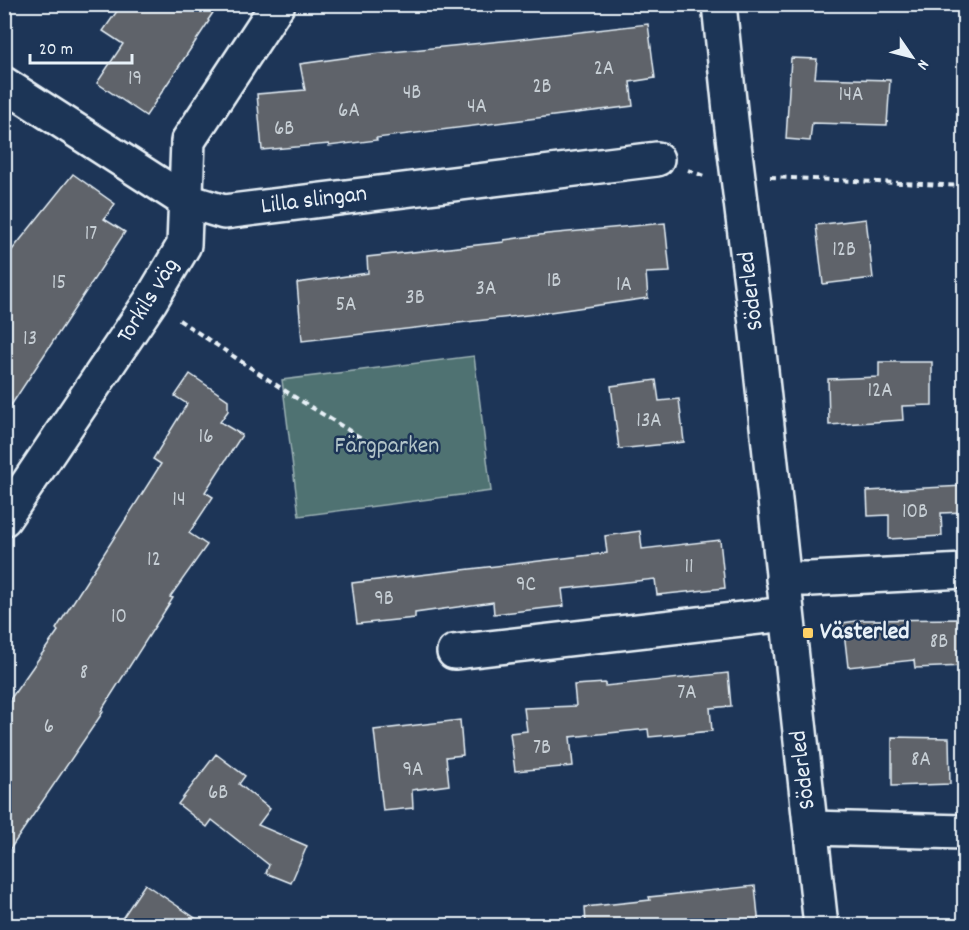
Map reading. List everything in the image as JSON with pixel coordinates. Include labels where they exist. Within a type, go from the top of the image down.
[{"type":"street","name":"Torkils väg","points":[[4,519],[150,302],[184,245],[188,141],[278,4]]},
{"type":"street","name":"Söderled","points":[[719,4],[730,120],[739,180],[821,926]]},
{"type":"street","name":"Lilla slingan","points":[[4,84],[184,200],[224,212],[657,159]]},
{"type":"street","points":[[783,579],[964,571]]},
{"type":"street","points":[[454,652],[786,614]]},
{"type":"street","points":[[811,828],[964,832]]},
{"type":"path","points":[[657,159],[713,180],[771,177],[964,186]]},
{"type":"path","points":[[150,302],[384,452]]},
{"type":"green space","name":"Färgparken","points":[[474,356],[491,491],[299,516],[282,380]]},
{"type":"building","points":[[122,4],[219,4],[146,116],[97,83],[123,44],[103,31]]},
{"type":"building","points":[[648,24],[655,78],[630,82],[633,106],[376,138],[377,140],[329,146],[329,144],[262,150],[257,94],[305,90],[300,64]]},
{"type":"building","points":[[791,58],[817,59],[815,78],[890,80],[887,125],[812,123],[810,141],[786,139]]},
{"type":"building","points":[[73,174],[115,204],[104,219],[125,232],[4,416],[4,260]]},
{"type":"building","points":[[866,219],[873,278],[823,284],[816,225]]},
{"type":"building","points":[[665,223],[670,272],[646,273],[648,298],[536,314],[302,341],[297,283],[368,273],[367,257],[504,242],[504,240],[547,234]]},
{"type":"building","points":[[879,362],[932,362],[932,405],[902,406],[903,420],[829,425],[828,379],[879,377]]},
{"type":"building","points":[[190,374],[228,400],[228,411],[220,422],[242,435],[205,492],[213,497],[189,533],[207,545],[170,597],[173,598],[101,711],[103,712],[4,858],[4,708],[58,631],[56,629],[161,464],[153,459],[187,404],[175,396]]},
{"type":"building","points":[[656,380],[659,401],[679,399],[684,442],[619,449],[611,386]]},
{"type":"building","points":[[964,486],[964,512],[941,513],[942,536],[889,539],[889,515],[868,516],[867,491]]},
{"type":"building","points":[[640,531],[642,549],[720,540],[725,588],[657,595],[655,579],[562,589],[564,606],[494,614],[493,602],[415,613],[415,618],[357,624],[352,583],[607,553],[605,536]]},
{"type":"building","points":[[964,619],[964,666],[915,668],[914,660],[848,667],[843,623],[862,620]]},
{"type":"building","points":[[728,673],[731,706],[710,708],[712,731],[649,737],[648,729],[570,737],[573,766],[515,771],[510,733],[527,731],[524,708],[576,706],[574,685],[605,683],[605,686]]},
{"type":"building","points":[[460,720],[463,755],[446,757],[449,785],[412,790],[413,808],[383,811],[374,730]]},
{"type":"building","points":[[892,737],[949,738],[950,784],[892,786]]},
{"type":"building","points":[[216,754],[245,776],[239,784],[270,809],[258,825],[307,846],[291,883],[266,873],[269,865],[212,820],[207,827],[178,804]]},
{"type":"building","points":[[145,884],[207,926],[117,926]]},
{"type":"building","points":[[755,886],[759,926],[586,926],[585,907],[650,900],[649,897]]},
{"type":"place","name":"Västerled","points":[[808,633]]}]
